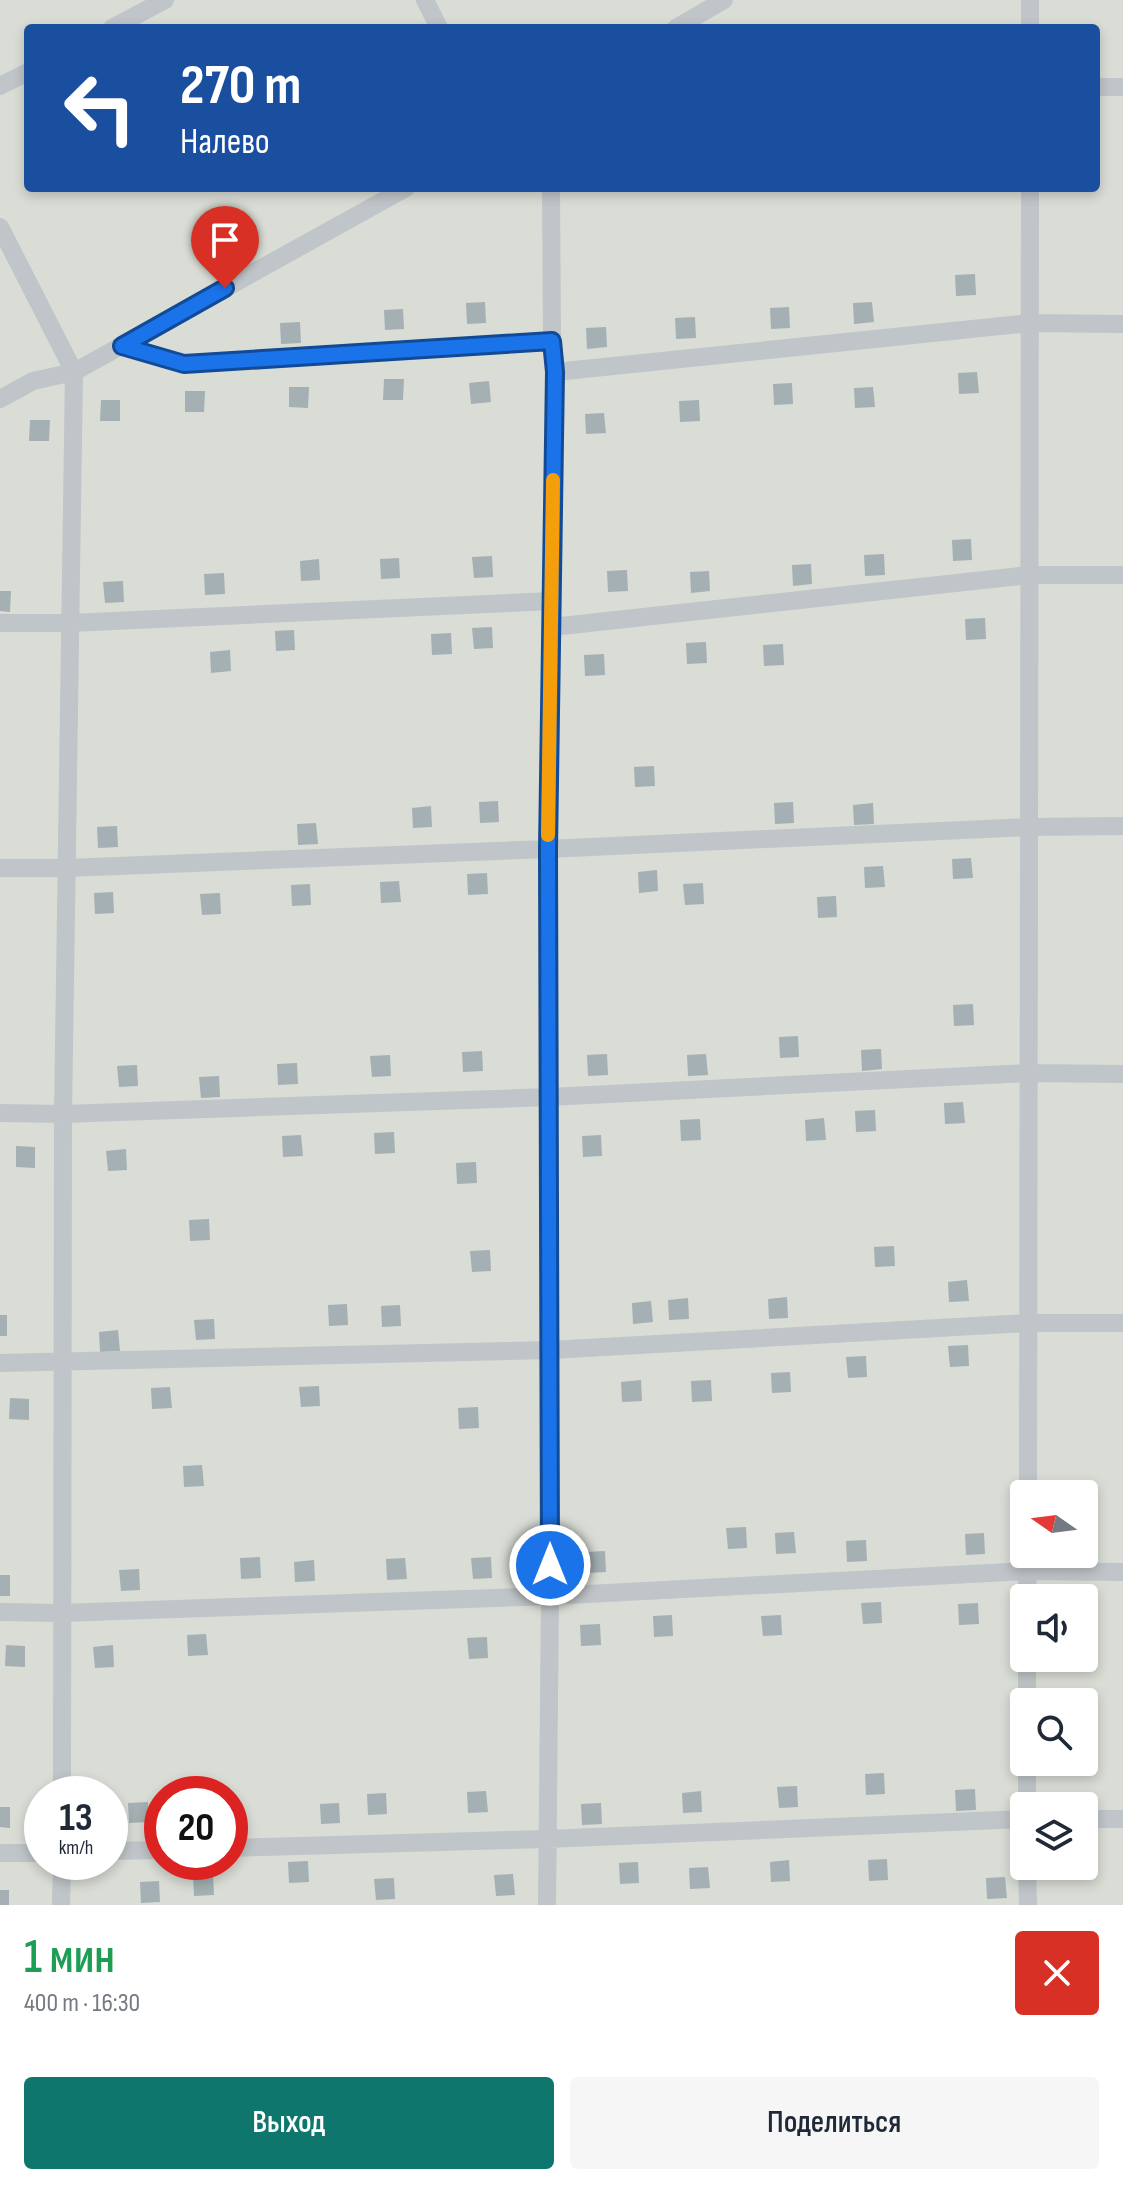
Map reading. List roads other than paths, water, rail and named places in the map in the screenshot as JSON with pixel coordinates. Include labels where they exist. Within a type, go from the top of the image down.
[{"type":"lane","points":[[120,24],[165,0]]},
{"type":"lane","points":[[425,0],[437,24]]},
{"type":"lane","points":[[683,24],[724,0]]},
{"type":"lane","points":[[1030,0],[1030,24]]},
{"type":"lane","points":[[0,86],[24,74]]},
{"type":"lane","points":[[1100,87],[1123,87]]},
{"type":"lane","points":[[0,399],[33,381],[74,372],[399,192]]},
{"type":"lane","points":[[547,1905],[550,1596],[548,849],[555,372],[551,192]]},
{"type":"lane","points":[[1028,1480],[1030,192]]},
{"type":"lane","points":[[0,227],[74,372],[63,1114],[62,1776]]},
{"type":"lane","points":[[555,372],[1030,323],[1123,324]]},
{"type":"lane","points":[[122,346],[184,364],[552,341]]},
{"type":"lane","points":[[552,627],[1029,575],[1123,575]]},
{"type":"lane","points":[[0,623],[70,623],[552,601]]},
{"type":"lane","points":[[0,868],[548,849],[1028,827],[1123,826]]},
{"type":"lane","points":[[0,1113],[63,1114],[550,1097],[1028,1073],[1123,1074]]},
{"type":"lane","points":[[0,1363],[550,1350],[1028,1323],[1123,1323]]},
{"type":"lane","points":[[0,1612],[61,1613],[550,1596],[1010,1564]]},
{"type":"lane","points":[[1081,1568],[1123,1572]]},
{"type":"lane","points":[[1098,1819],[1123,1819]]},
{"type":"lane","points":[[248,1847],[547,1839],[1010,1820]]},
{"type":"lane","points":[[0,1853],[24,1853]]},
{"type":"lane","points":[[61,1905],[62,1880]]},
{"type":"lane","points":[[1027,1880],[1028,1905]]}]
